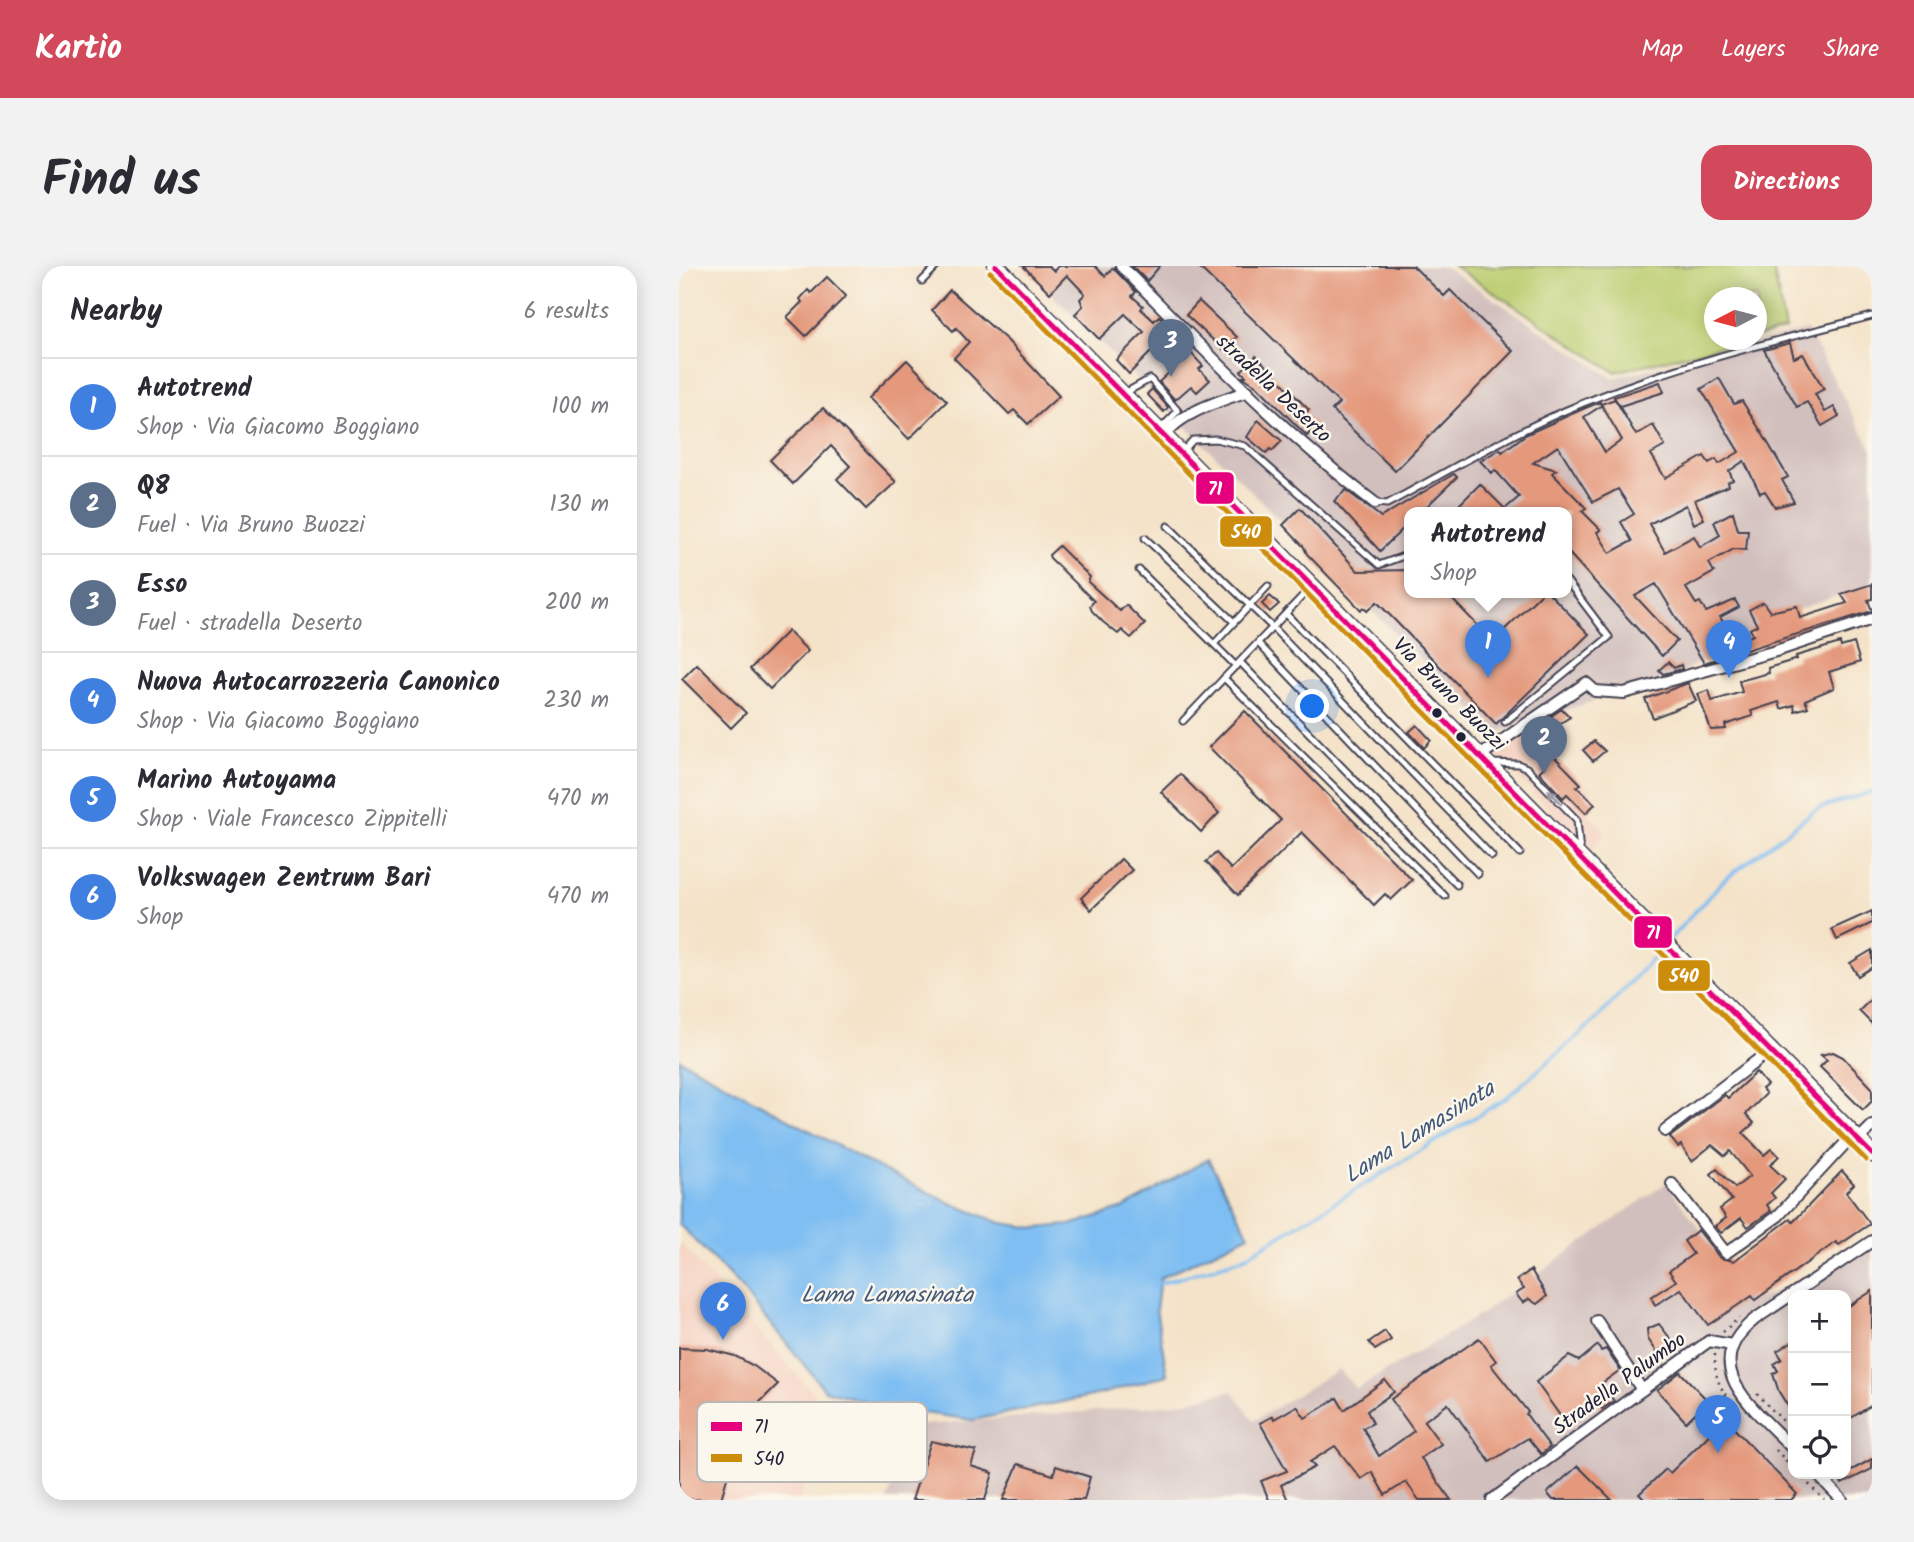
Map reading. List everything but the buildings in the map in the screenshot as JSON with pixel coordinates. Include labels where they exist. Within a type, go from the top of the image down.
[{"type":"main road","name":"Via Bruno Buozzi","points":[[996,266],[1770,1047],[1872,1154]]},
{"type":"street","name":"stradella Deserto","points":[[1121,266],[1248,391],[1348,483],[1375,503]]},
{"type":"street","points":[[1162,433],[1191,416],[1248,391]]},
{"type":"street","points":[[1484,759],[1586,683],[1595,691],[1624,693],[1776,651],[1872,619]]},
{"type":"street","points":[[1665,1131],[1770,1047]]},
{"type":"street","points":[[1672,1184],[1726,1253],[1778,1216],[1856,1137],[1872,1126]]},
{"type":"street","points":[[1788,1443],[1735,1385],[1728,1364],[1732,1345],[1741,1331],[1755,1320],[1872,1241]]},
{"type":"street","points":[[1597,1321],[1642,1390]]},
{"type":"street","name":"Stradella Palumbo","points":[[1492,1500],[1709,1341],[1732,1345]]},
{"type":"street","points":[[1822,1479],[1842,1500]]},
{"type":"lane","points":[[922,281],[937,266]]},
{"type":"lane","points":[[1375,503],[1387,504],[1528,427],[1594,399],[1678,368],[1872,316]]},
{"type":"lane","points":[[1123,394],[1150,379],[1178,411],[1162,433]]},
{"type":"lane","points":[[1181,453],[1193,440],[1216,439],[1245,446],[1379,565],[1404,556]]},
{"type":"lane","points":[[1168,526],[1273,628],[1492,856]]},
{"type":"lane","points":[[1145,537],[1234,622]]},
{"type":"lane","points":[[1139,570],[1238,664],[1457,885]]},
{"type":"lane","points":[[1214,644],[1268,586]]},
{"type":"lane","points":[[1183,721],[1313,586]]},
{"type":"lane","points":[[1505,722],[1609,636],[1572,588]]},
{"type":"lane","points":[[1286,614],[1520,853]]},
{"type":"lane","points":[[1258,643],[1478,874]]},
{"type":"lane","points":[[1224,678],[1445,896]]},
{"type":"lane","points":[[1484,759],[1527,768],[1577,820],[1577,852]]},
{"type":"path","points":[[1738,1409],[1720,1390],[1714,1373],[1717,1341],[1726,1327],[1748,1312]]},
{"type":"path","points":[[1750,1386],[1785,1423]]},
{"type":"path","points":[[1775,1448],[1788,1462]]},
{"type":"path","points":[[1804,1479],[1824,1500]]},
{"type":"shaded area","points":[[1023,266],[1444,266],[1613,378],[1726,350],[1767,350],[1767,340],[1807,330],[1872,450],[1872,583],[1794,611],[1682,672],[1496,733]]},
{"type":"shaded area","points":[[1526,727],[1598,799],[1586,811],[1606,832],[1590,851],[1491,750]]},
{"type":"shaded area","points":[[1666,1183],[1753,1301],[1872,1251],[1872,1500],[887,1500],[893,1482],[927,1482],[927,1425],[1167,1405],[1233,1391],[1254,1421],[1339,1369],[1356,1389],[1478,1316]]},
{"type":"shaded area","points":[[679,1242],[821,1402],[697,1402],[697,1482],[805,1482],[799,1500],[679,1500]]},
{"type":"green space","points":[[1454,266],[1773,266],[1785,330],[1767,334],[1767,287],[1704,287],[1704,350],[1706,350],[1615,372]]},
{"type":"water","name":"Lama Lamasinata","points":[[679,1059],[869,1163],[950,1203],[1001,1223],[1036,1228],[1070,1225],[1124,1208],[1208,1159],[1249,1235],[1160,1278],[1156,1309],[1167,1375],[1101,1394],[973,1420],[927,1413],[927,1402],[868,1402],[825,1390],[739,1286],[679,1224]]},
{"type":"waterway","name":"Lama Lamasinata","points":[[1668,941],[1723,881],[1817,809],[1872,792]]},
{"type":"waterway","name":"Lama Lamasinata","points":[[1155,1285],[1242,1259],[1505,1099],[1596,1020],[1661,949]]},
{"type":"transit line","name":"71","points":[[996,266],[1872,1154]]},
{"type":"transit line","name":"540","points":[[990,272],[1866,1160]]},
{"type":"place","name":"Esso","points":[[1171,377]]},
{"type":"place","name":"Autotrend","points":[[1488,678]]},
{"type":"place","name":"Nuova Autocarrozzeria Canonico","points":[[1729,678]]},
{"type":"place","name":"Q8","points":[[1544,774]]},
{"type":"place","name":"Volkswagen Zentrum Bari","points":[[723,1340]]},
{"type":"place","name":"Marino Autoyama","points":[[1718,1453]]}]
